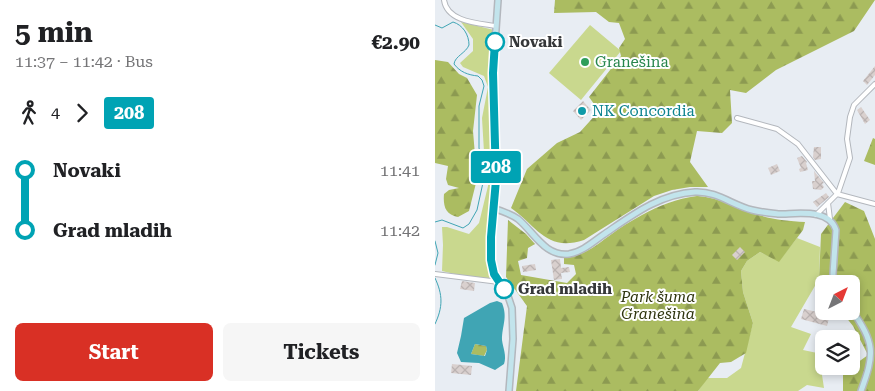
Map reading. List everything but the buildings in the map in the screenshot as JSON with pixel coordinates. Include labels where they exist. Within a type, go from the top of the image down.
[{"type":"street","points":[[444,0],[446,9],[455,16],[469,21],[496,26]]},
{"type":"street","points":[[498,0],[493,73],[496,180],[491,260],[494,274],[507,293],[512,308],[513,339],[509,391]]},
{"type":"street","points":[[816,215],[837,194],[850,158],[847,139],[854,105],[875,84]]},
{"type":"street","points":[[737,118],[777,129],[798,144],[837,194],[875,204]]},
{"type":"street","points":[[493,208],[516,218],[542,244],[554,252],[569,254],[583,248],[656,202],[674,195],[695,192],[713,193],[752,210],[816,215],[830,219],[836,230],[833,275]]},
{"type":"street","points":[[828,203],[831,214],[830,219]]},
{"type":"street","points":[[435,274],[499,282]]},
{"type":"street","points":[[858,320],[873,346],[874,360],[870,374],[861,391]]},
{"type":"green space","points":[[555,0],[875,0],[854,31],[776,70],[746,93],[730,90],[732,123],[722,133],[697,131],[690,162],[708,187],[672,190],[654,196],[584,240],[560,243],[543,236],[511,208],[527,169],[557,143],[580,132],[599,111],[589,97],[621,56],[619,48],[625,39],[619,23],[609,22],[596,12],[554,13]]},
{"type":"green space","points":[[461,22],[494,30],[490,114],[494,177],[489,262],[491,276],[487,280],[442,271],[442,227],[469,234],[479,223],[488,186],[488,167],[484,152],[482,118],[488,87],[484,76],[463,67],[460,63],[473,51],[473,39]]},
{"type":"green space","name":"Granešina","points":[[590,25],[621,51],[581,100],[549,73]]},
{"type":"green space","points":[[435,60],[448,62],[459,74],[467,78],[477,95],[473,131],[477,179],[469,211],[458,217],[450,214],[446,209],[444,194],[449,190],[459,188],[448,185],[446,179],[448,166],[435,163]]},
{"type":"green space","points":[[873,138],[875,139],[875,165],[864,161]]},
{"type":"green space","name":"Park šuma Granešina","points":[[697,196],[722,201],[770,218],[805,222],[803,230],[779,262],[760,252],[747,261],[741,271],[743,292],[753,323],[746,353],[731,362],[720,363],[698,391],[516,391],[527,306],[506,277],[508,220],[535,244],[528,248],[527,258],[518,261],[521,275],[567,283],[576,274],[574,265],[564,264],[564,257],[571,257],[588,250],[625,225],[655,208]]},
{"type":"green space","points":[[845,202],[864,211],[875,239],[875,391],[843,391],[843,375],[860,375],[860,361],[868,355],[860,340],[860,330],[855,330],[848,320],[860,320],[860,275],[819,275],[821,234]]},
{"type":"green space","points":[[797,238],[820,247],[819,275],[815,275],[815,286],[791,327],[811,334],[803,350],[815,353],[815,375],[822,375],[824,388],[807,385],[798,391],[698,391],[707,378],[727,378],[741,368],[753,323],[743,292],[741,271],[747,261],[760,252],[779,261]]},
{"type":"green space","points":[[475,344],[486,346],[487,350],[484,356],[471,354]]},
{"type":"water","points":[[497,301],[502,303],[505,313],[502,340],[505,361],[504,364],[495,370],[479,363],[461,362],[457,353],[464,318]],"holes":[[[475,344],[486,346],[485,356],[471,354]]]},
{"type":"waterway","points":[[435,25],[442,28],[453,22],[457,23],[465,31],[468,38],[468,48],[456,59],[454,64],[464,73],[478,76],[484,86],[479,106],[479,148],[485,172],[477,210],[469,224],[463,228],[442,220],[435,222]]},
{"type":"waterway","points":[[435,241],[438,253],[435,265]]},
{"type":"waterway","points":[[435,278],[441,301],[435,324]]},
{"type":"bus line","name":"208","points":[[495,42],[493,73],[496,180],[491,260],[494,274],[504,289]]},
{"type":"place","name":"Novaki","points":[[495,42]]},
{"type":"place","name":"Granešina","points":[[585,62]]},
{"type":"place","name":"NK Concordia","points":[[582,111]]},
{"type":"place","name":"Grad mladih","points":[[504,289]]}]
